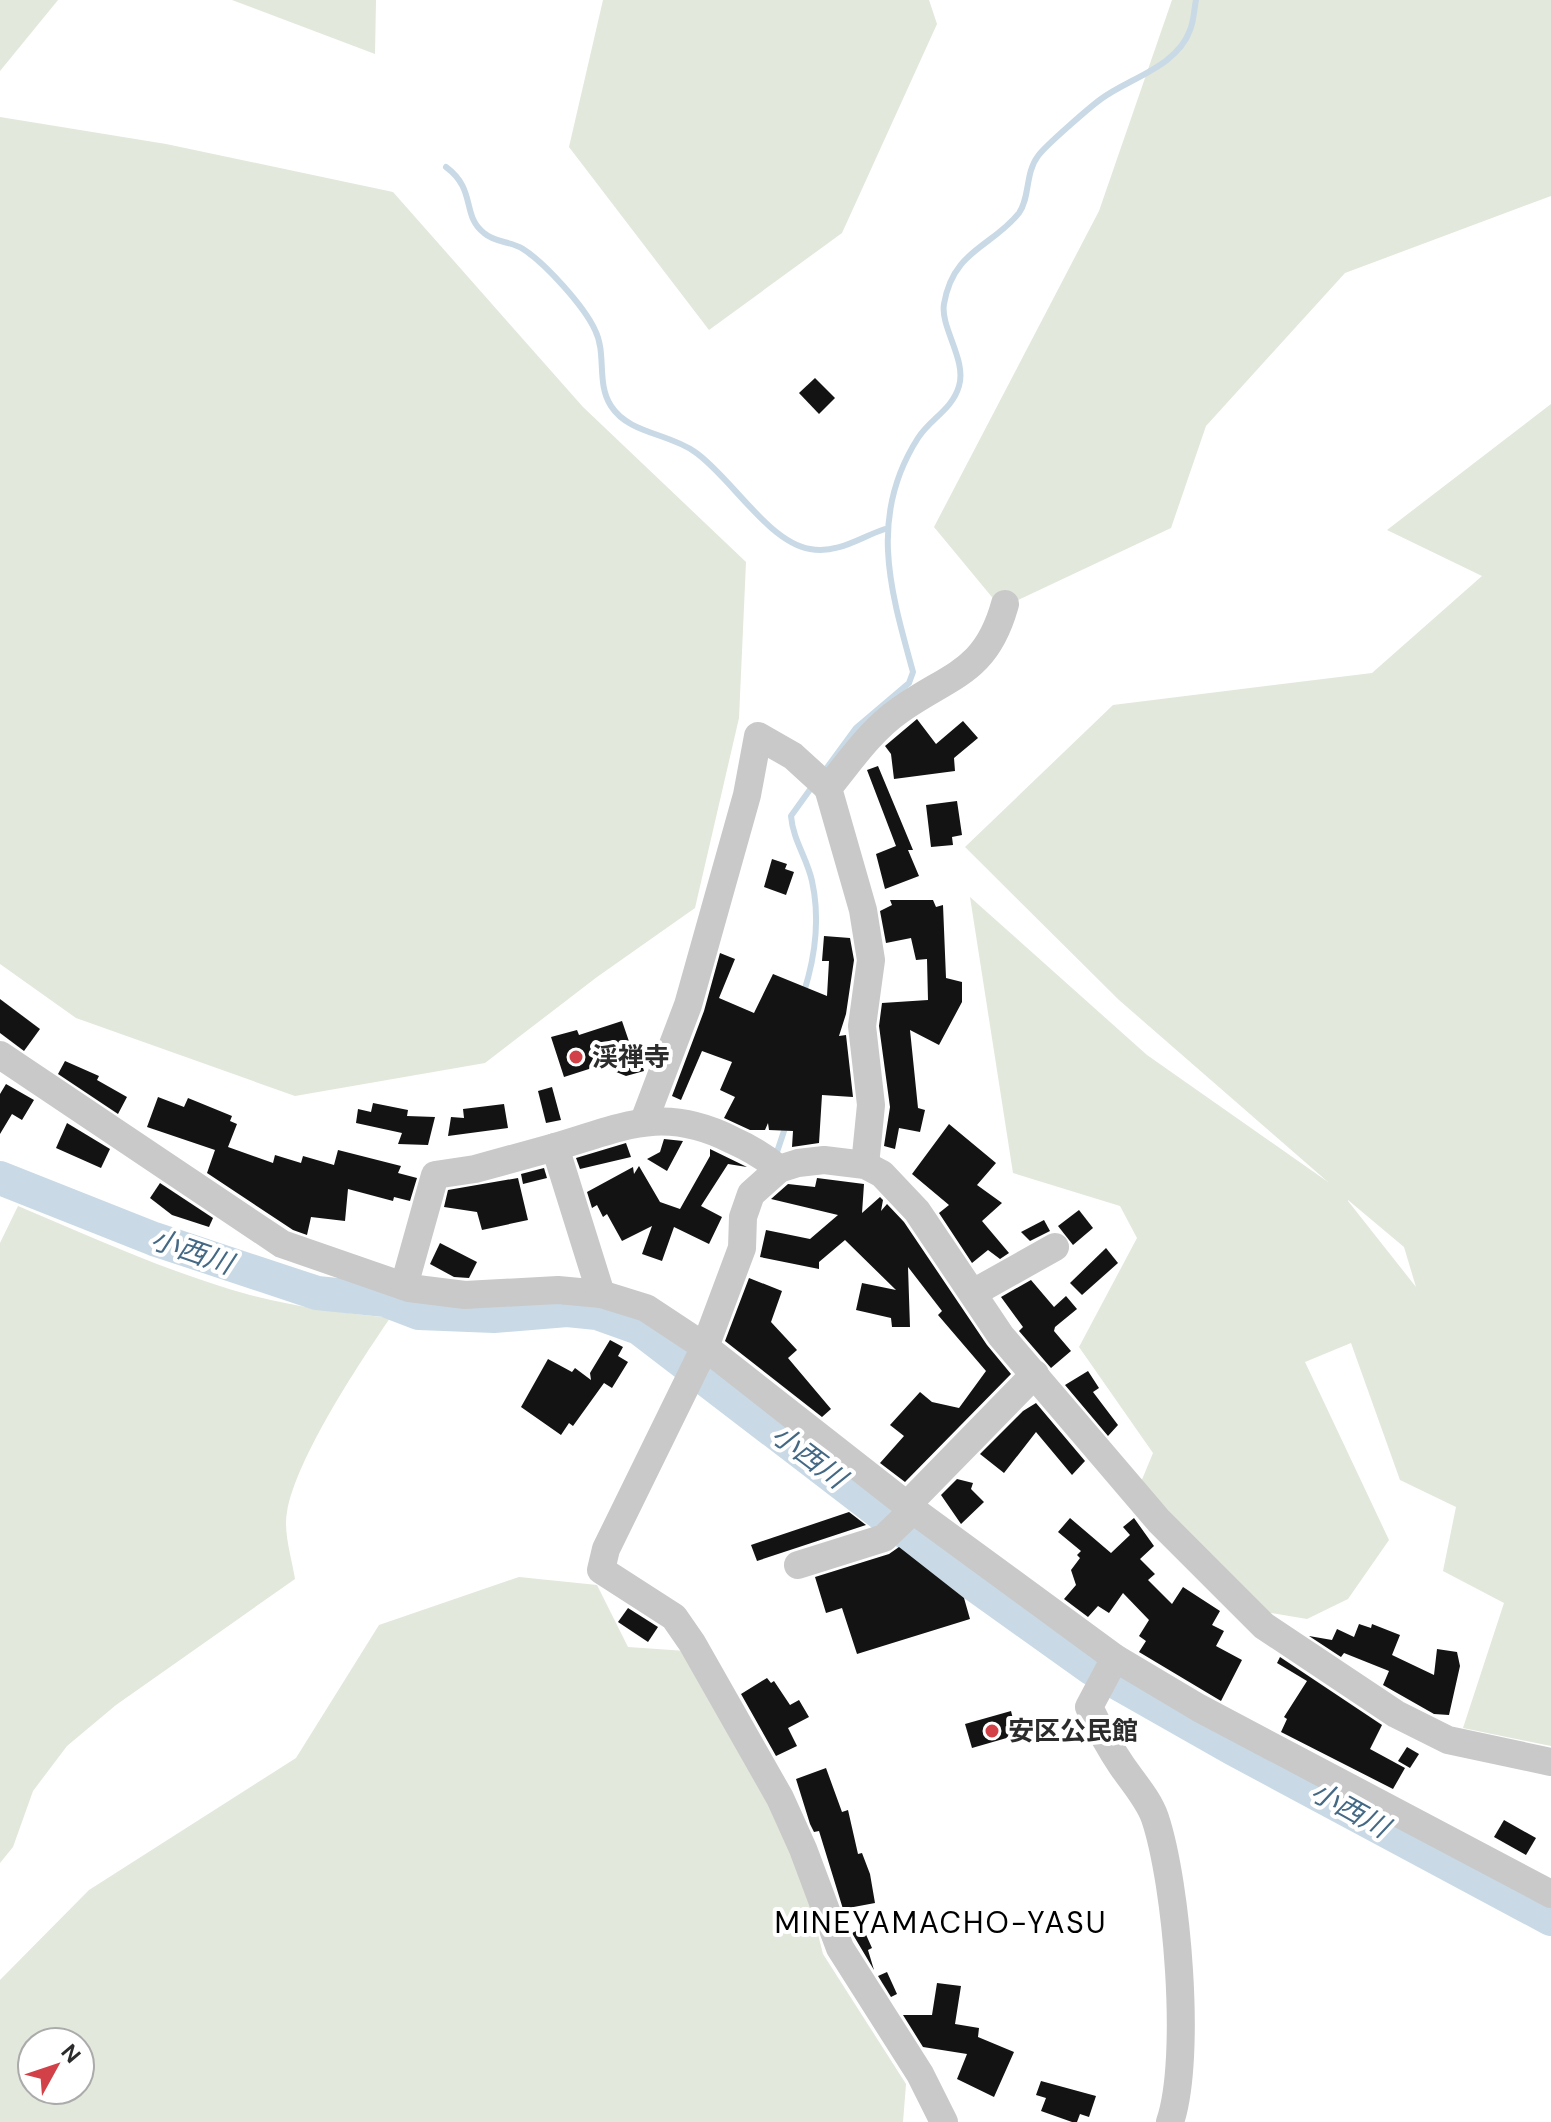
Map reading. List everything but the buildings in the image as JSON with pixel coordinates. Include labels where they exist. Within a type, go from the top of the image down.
[{"type":"street","points":[[828,788],[873,733],[900,710],[946,684],[982,655],[997,633],[1005,604]]},
{"type":"street","points":[[644,1121],[688,1005],[747,795],[758,736],[793,756],[828,788],[863,910],[871,960],[862,1026],[871,1105],[865,1165]]},
{"type":"street","points":[[649,1076],[672,1012],[688,1005]]},
{"type":"street","points":[[0,1055],[265,1236],[404,1286],[465,1295],[558,1290],[601,1294],[646,1308],[705,1347],[910,1507],[1115,1658],[1212,1715],[1551,1894]]},
{"type":"street","points":[[404,1286],[435,1175],[475,1169],[644,1121],[669,1119],[696,1124],[764,1155],[779,1169]]},
{"type":"street","points":[[555,1147],[601,1294]]},
{"type":"street","points":[[944,2122],[920,2074],[840,1948],[803,1849],[780,1798],[692,1643],[674,1617],[601,1570],[606,1549],[705,1347],[742,1248],[743,1217],[751,1194],[779,1169],[824,1160],[865,1165],[882,1174],[917,1211],[1001,1336],[1159,1521],[1264,1626],[1396,1714],[1448,1740],[1551,1762]]},
{"type":"street","points":[[973,1293],[1055,1247]]},
{"type":"street","points":[[798,1565],[884,1538],[1035,1374]]},
{"type":"street","points":[[1115,1658],[1089,1707],[1110,1749],[1155,1816],[1163,1853],[1179,1989],[1182,2052],[1170,2122]]},
{"type":"shaded area","points":[[0,0],[58,0],[0,71]]},
{"type":"shaded area","points":[[232,0],[376,0],[375,54]]},
{"type":"shaded area","points":[[603,0],[929,0],[937,24],[842,233],[709,330],[569,147]]},
{"type":"shaded area","points":[[1172,0],[1551,0],[1551,196],[1345,273],[1206,426],[1171,528],[1001,608],[934,527],[1099,211]]},
{"type":"shaded area","points":[[0,117],[166,144],[393,192],[583,407],[746,562],[739,718],[695,908],[597,977],[485,1063],[295,1096],[76,1018],[0,964]]},
{"type":"shaded area","points":[[1551,404],[1551,1746],[1463,1728],[1504,1603],[1443,1571],[1456,1507],[1400,1480],[1351,1343],[1305,1362],[1389,1540],[1348,1599],[1307,1619],[1265,1612],[1141,1482],[1153,1453],[1079,1347],[1137,1238],[1120,1206],[1013,1173],[970,897],[1147,1055],[1328,1182],[1119,1000],[965,847],[1113,705],[1372,673],[1482,576],[1387,530]],"holes":[[[1348,1200],[1404,1247],[1416,1287]]]},
{"type":"shaded area","points":[[18,1206],[132,1254],[220,1286],[302,1306],[390,1318],[330,1413],[293,1490],[286,1528],[295,1579],[116,1705],[67,1746],[33,1791],[13,1847],[0,1863],[0,1243]]},
{"type":"shaded area","points":[[519,1577],[597,1585],[628,1647],[686,1651],[799,1860],[823,1954],[906,2084],[903,2122],[0,2122],[0,1980],[89,1890],[296,1758],[379,1625]]},
{"type":"waterway","points":[[826,769],[856,728],[909,683],[913,672],[891,582],[888,524],[902,467],[918,438],[946,408],[959,386],[957,355],[944,313],[949,286],[965,260],[1019,213],[1031,170],[1042,151],[1101,99],[1164,63],[1184,43],[1196,0]]},
{"type":"waterway","points":[[446,167],[462,184],[477,226],[488,236],[518,246],[532,256],[582,309],[599,339],[606,397],[619,415],[639,428],[695,452],[764,522],[794,544],[810,549],[830,549],[885,529]]},
{"type":"waterway","points":[[804,992],[811,965],[816,909],[812,881],[791,816],[814,784]]},
{"type":"waterway","points":[[776,1155],[786,1125]]},
{"type":"waterway","name":"小西川","points":[[0,1178],[154,1239],[317,1293],[385,1300],[419,1313],[494,1316],[567,1310],[597,1313],[639,1328],[972,1583],[1091,1668],[1232,1748],[1551,1919]]},
{"type":"place","name":"渓禅寺","points":[[576,1057]]},
{"type":"place","name":"安区公民館","points":[[992,1731]]},
{"type":"district","name":"MINEYAMACHO-YASU","points":[[941,1923]]}]
